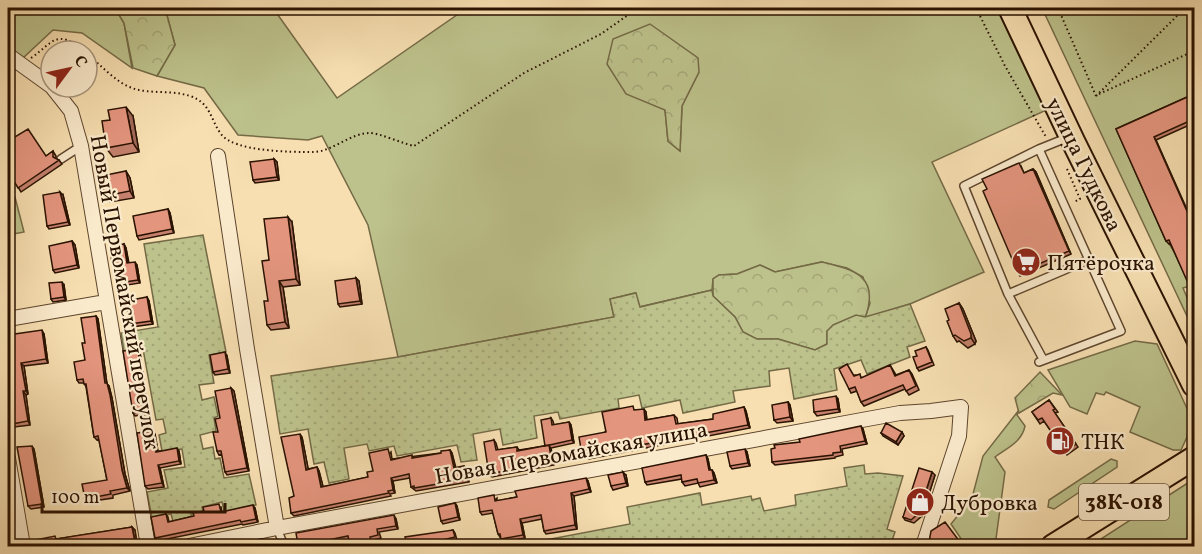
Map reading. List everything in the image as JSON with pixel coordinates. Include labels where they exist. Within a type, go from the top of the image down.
[{"type":"main road","name":"улица Гудкова","points":[[1010,8],[1061,140],[1194,385]]},
{"type":"main road","name":"38К-018","points":[[1053,546],[1194,458]]},
{"type":"street","name":"Новый Первомайский переулок","points":[[8,55],[39,77]]},
{"type":"street","name":"Новый Первомайский переулок","points":[[61,99],[70,111],[81,146],[148,546]]},
{"type":"street","points":[[218,156],[247,349],[278,528]]},
{"type":"street","points":[[8,319],[106,302]]},
{"type":"street","name":"Новая Первомайская улица","points":[[189,546],[900,413],[961,407],[959,436],[923,546]]},
{"type":"street","points":[[8,458],[23,546]]},
{"type":"lane","points":[[1039,149],[1121,331],[1041,361],[1008,294],[964,186],[1039,149],[1061,140]]},
{"type":"lane","points":[[61,159],[81,146]]},
{"type":"lane","points":[[1008,294],[1088,260]]},
{"type":"lane","points":[[278,528],[284,546]]},
{"type":"path","points":[[99,63],[121,82],[134,89],[190,96],[212,114],[221,134],[235,144],[317,152],[370,133],[414,147],[524,73],[601,34],[638,8]]},
{"type":"path","points":[[976,8],[1005,66],[1061,140]]},
{"type":"path","points":[[1058,8],[1096,96]]},
{"type":"path","points":[[1096,96],[1185,8]]},
{"type":"path","points":[[1096,96],[1194,51]]},
{"type":"path","points":[[21,64],[39,52]]},
{"type":"green space","points":[[8,8],[115,8],[124,23],[132,68],[99,45],[99,39],[91,39],[82,33],[53,30],[43,39],[39,39],[39,43],[8,72]]},
{"type":"green space","points":[[115,8],[165,8],[175,45],[157,76],[133,68],[124,23]]},
{"type":"green space","points":[[165,8],[273,8],[337,98],[467,8],[1000,8],[1051,108],[932,162],[984,272],[910,304],[865,318],[870,303],[863,277],[847,268],[821,262],[775,272],[760,265],[737,274],[719,275],[713,279],[712,290],[639,307],[635,293],[610,299],[614,317],[398,357],[368,225],[322,136],[308,140],[238,135],[204,88],[157,76],[175,45]],"holes":[[[699,72],[682,106],[680,151],[668,141],[665,110]]]},
{"type":"green space","points":[[1042,8],[1194,8],[1194,98],[1119,132],[1190,286],[1183,288],[1194,314],[1194,331]]},
{"type":"green space","points":[[650,24],[698,58],[699,72],[682,106],[680,151],[668,141],[665,110],[626,94],[607,64],[613,39]]},
{"type":"green space","points":[[8,189],[15,197],[24,232],[8,235]]},
{"type":"green space","points":[[203,235],[226,352],[209,355],[214,383],[199,385],[202,400],[214,397],[218,416],[214,418],[216,431],[200,435],[203,449],[213,447],[215,459],[220,458],[224,478],[249,474],[256,505],[237,509],[225,515],[222,502],[202,507],[203,512],[191,514],[191,518],[173,521],[171,514],[152,518],[147,492],[168,488],[164,470],[185,467],[182,449],[162,451],[159,435],[166,433],[163,419],[156,420],[143,349],[124,351],[121,333],[158,327],[144,244]]},
{"type":"green space","points":[[822,262],[855,272],[862,278],[867,284],[869,304],[865,318],[827,331],[827,344],[815,350],[778,339],[756,339],[743,332],[735,317],[713,296],[713,279],[719,275],[737,274],[760,265],[775,272]]},
{"type":"green space","points":[[712,290],[713,296],[735,317],[743,332],[757,339],[778,339],[815,350],[827,344],[827,331],[833,325],[856,315],[865,317],[910,304],[925,341],[907,347],[910,357],[867,374],[861,360],[834,369],[837,390],[794,399],[789,368],[769,371],[770,386],[733,391],[735,402],[683,413],[680,400],[642,408],[639,395],[618,399],[619,408],[560,419],[558,412],[534,416],[537,438],[503,445],[500,429],[473,434],[477,460],[461,462],[457,445],[397,456],[394,446],[369,451],[367,444],[344,448],[349,479],[329,483],[324,462],[314,464],[308,429],[280,434],[271,376],[398,357],[614,317],[610,299],[636,293],[640,307]]},
{"type":"green space","points":[[1135,341],[1157,344],[1191,417],[1187,437],[1181,450],[1173,450],[1130,432],[1140,407],[1106,392],[1104,395],[1096,393],[1087,414],[1070,407],[1048,370]]},
{"type":"green space","points":[[1040,372],[1062,395],[1053,393],[1019,413],[1015,398]]},
{"type":"green space","points":[[1019,410],[1017,415],[1025,426],[1021,436],[995,457],[1005,472],[995,546],[966,546],[951,524],[972,498],[983,456]]},
{"type":"green space","points":[[1111,459],[1117,461],[1117,467],[1054,509],[1048,507],[1049,500]]},
{"type":"green space","points":[[864,465],[865,474],[903,476],[887,529],[895,532],[890,546],[514,546],[630,524],[627,507],[700,493],[702,505],[751,496],[752,500],[760,498],[764,511],[796,505],[795,495],[847,486],[844,468]]},
{"type":"green space","points":[[1194,479],[1194,546],[1090,546]]},
{"type":"building","points":[[1194,94],[1194,119],[1154,137],[1194,227],[1194,280],[1188,283],[1169,240],[1166,241],[1116,129]]},
{"type":"building","points":[[126,107],[133,143],[106,148],[102,121],[110,120],[108,110]]},
{"type":"building","points":[[28,129],[46,156],[53,151],[53,157],[59,160],[18,188],[8,171],[8,135],[10,140]]},
{"type":"building","points":[[274,159],[277,177],[253,180],[250,162]]},
{"type":"building","points":[[1019,163],[1024,173],[1033,169],[1069,251],[1018,273],[983,191],[987,189],[982,179]]},
{"type":"building","points":[[126,171],[130,191],[105,196],[101,176]]},
{"type":"building","points":[[60,192],[68,222],[47,226],[43,195]]},
{"type":"building","points":[[168,209],[172,229],[137,236],[133,216]]},
{"type":"building","points":[[288,217],[296,279],[279,281],[285,322],[267,325],[264,301],[268,301],[262,261],[269,260],[264,219]]},
{"type":"building","points":[[72,241],[77,265],[53,270],[49,246]]},
{"type":"building","points":[[124,244],[127,263],[135,262],[138,280],[118,283],[110,247]]},
{"type":"building","points":[[356,278],[360,301],[338,304],[335,281]]},
{"type":"building","points":[[62,282],[64,297],[51,299],[49,283]]},
{"type":"building","points":[[147,297],[151,321],[130,324],[126,301]]},
{"type":"building","points":[[959,303],[971,334],[971,338],[964,341],[953,336],[945,309]]},
{"type":"building","points":[[96,316],[105,383],[107,383],[110,395],[127,488],[85,499],[82,484],[107,480],[98,436],[94,437],[86,384],[83,379],[77,380],[74,362],[85,360],[81,318]]},
{"type":"building","points":[[42,330],[46,359],[21,363],[28,421],[12,424],[8,398],[8,335]]},
{"type":"building","points":[[926,347],[932,362],[917,368],[913,357],[917,356],[915,351]]},
{"type":"building","points":[[138,349],[145,411],[133,413],[123,351]]},
{"type":"building","points":[[225,352],[228,369],[213,372],[210,355]]},
{"type":"building","points":[[847,364],[854,376],[860,374],[861,378],[890,365],[895,376],[909,370],[916,386],[906,391],[903,385],[861,402],[855,387],[849,389],[839,369]]},
{"type":"building","points":[[231,388],[247,468],[225,472],[221,451],[217,451],[213,432],[218,432],[215,419],[220,418],[215,391]]},
{"type":"building","points":[[836,396],[838,409],[814,412],[813,400]]},
{"type":"building","points":[[1049,400],[1055,409],[1053,410],[1076,444],[1065,452],[1042,418],[1038,420],[1032,412]]},
{"type":"building","points":[[788,402],[790,417],[774,420],[772,405]]},
{"type":"building","points":[[633,406],[634,410],[644,409],[645,420],[674,415],[676,424],[713,419],[713,414],[744,407],[748,425],[587,455],[586,448],[581,449],[579,437],[606,432],[602,412]]},
{"type":"building","points":[[551,418],[552,425],[569,422],[572,440],[545,446],[541,420]]},
{"type":"building","points":[[886,423],[902,432],[896,442],[881,433]]},
{"type":"building","points":[[861,426],[865,441],[840,446],[841,452],[833,453],[833,455],[772,462],[771,449],[775,448],[774,445],[800,442],[799,439]]},
{"type":"building","points":[[153,431],[156,452],[177,448],[179,461],[158,465],[162,483],[145,486],[137,433]]},
{"type":"building","points":[[300,434],[306,470],[317,467],[321,487],[368,477],[367,472],[373,471],[369,453],[388,449],[391,460],[450,450],[454,468],[464,466],[467,479],[414,488],[414,486],[411,487],[409,474],[391,478],[393,490],[388,491],[389,493],[291,513],[289,498],[294,496],[281,437]]},
{"type":"building","points":[[494,440],[496,450],[517,447],[517,451],[549,445],[552,462],[489,474],[484,442]]},
{"type":"building","points":[[32,446],[42,504],[28,506],[17,447]]},
{"type":"building","points":[[745,449],[748,463],[730,466],[727,452]]},
{"type":"building","points":[[706,455],[714,480],[698,483],[697,479],[682,482],[681,475],[645,482],[642,468]]},
{"type":"building","points":[[919,468],[932,472],[919,513],[911,520],[903,517]]},
{"type":"building","points":[[623,472],[626,483],[611,486],[608,475]]},
{"type":"building","points":[[586,478],[589,489],[571,493],[575,525],[544,531],[541,515],[520,519],[523,535],[501,539],[492,510],[480,512],[478,498],[494,495],[495,501],[517,497],[515,491]]},
{"type":"building","points":[[455,503],[458,517],[441,521],[438,507]]},
{"type":"building","points":[[219,504],[221,512],[253,505],[256,519],[241,522],[240,520],[155,538],[151,517],[166,514],[168,522],[194,516],[193,513],[204,511],[203,507]]},
{"type":"building","points":[[394,515],[396,526],[377,529],[378,535],[370,537],[373,546],[350,546],[348,536],[323,541],[324,546],[296,546],[298,545],[296,533]]},
{"type":"building","points":[[945,522],[963,546],[929,542],[931,531]]},
{"type":"building","points":[[132,527],[135,542],[108,546],[37,546],[35,540],[55,536],[56,539]]},
{"type":"building","points":[[453,530],[455,537],[430,543],[431,546],[407,546],[405,537]]},
{"type":"building","points":[[262,539],[263,546],[247,546],[246,542]]},
{"type":"place","name":"Пятёрочка","points":[[1026,262]]},
{"type":"place","name":"ТНК","points":[[1060,441]]},
{"type":"place","name":"Дубровка","points":[[920,502]]}]
